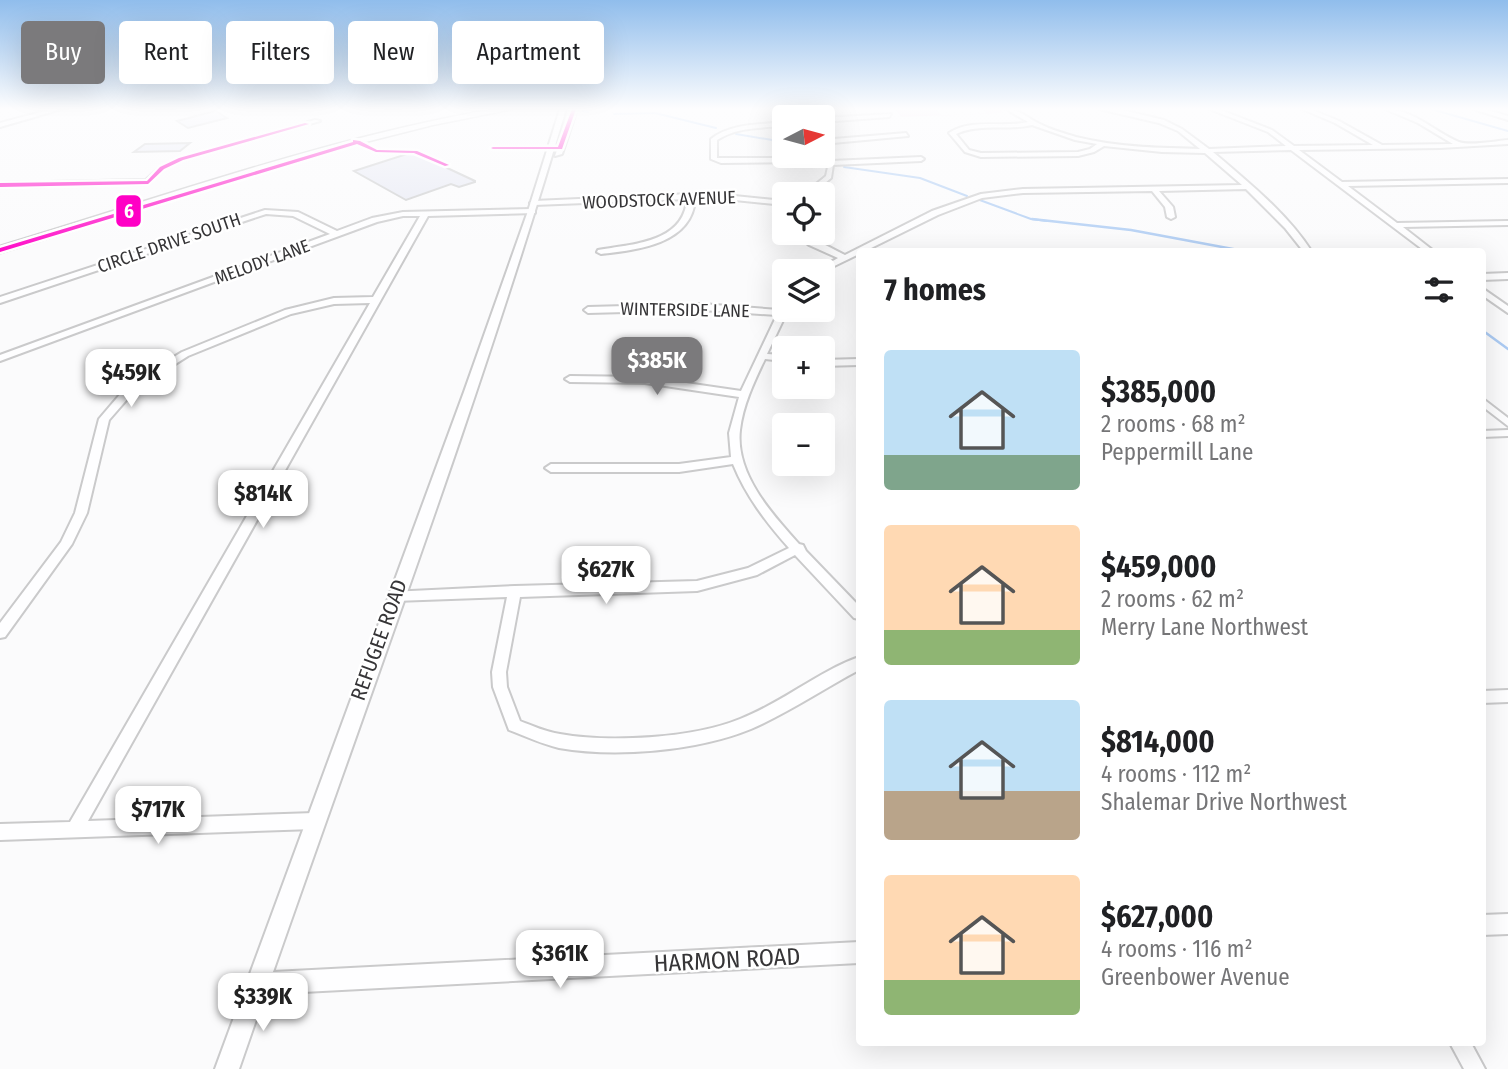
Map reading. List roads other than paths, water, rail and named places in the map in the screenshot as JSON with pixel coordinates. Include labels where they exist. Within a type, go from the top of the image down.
[{"type":"highway","points":[[0,250],[296,159]]},
{"type":"main road","name":"REFUGEE ROAD","points":[[227,1069],[550,159]]},
{"type":"main road","name":"REFUGEE ROAD","points":[[535,205],[555,159]]},
{"type":"main road","points":[[1486,925],[1508,924]]},
{"type":"main road","name":"HARMON ROAD","points":[[258,983],[856,953]]},
{"type":"street","points":[[0,185],[148,182],[162,168],[181,159]]},
{"type":"street","points":[[714,159],[721,162],[772,161]]},
{"type":"street","points":[[835,159],[921,159]]},
{"type":"street","points":[[1215,159],[1291,228],[1305,248]]},
{"type":"street","points":[[1307,159],[1425,248]]},
{"type":"street","points":[[1340,184],[1508,181]]},
{"type":"street","points":[[865,248],[935,213],[973,198],[1023,191],[1246,187]]},
{"type":"street","points":[[1154,189],[1169,206],[1171,217]]},
{"type":"street","name":"WOODSTOCK AVENUE","points":[[535,205],[691,196],[734,196],[772,201]]},
{"type":"street","points":[[601,252],[636,246],[671,233],[686,221],[691,196]]},
{"type":"street","name":"MELODY LANE","points":[[0,358],[383,218],[535,205]]},
{"type":"street","name":"CIRCLE DRIVE SOUTH","points":[[0,300],[265,212],[294,212],[312,219],[336,234]]},
{"type":"street","points":[[74,830],[425,214]]},
{"type":"street","points":[[1394,225],[1508,223]]},
{"type":"street","points":[[816,245],[845,258]]},
{"type":"street","points":[[835,263],[856,252]]},
{"type":"street","points":[[1486,277],[1508,276]]},
{"type":"street","points":[[1486,294],[1508,310]]},
{"type":"street","points":[[0,633],[66,544],[80,513],[104,419],[132,387],[185,354],[288,312],[334,301],[375,300]]},
{"type":"street","name":"WINTERSIDE LANE","points":[[588,310],[702,307],[772,310]]},
{"type":"street","points":[[778,322],[746,395],[734,434],[737,460],[746,483],[758,501],[856,611]]},
{"type":"street","points":[[763,356],[772,357]]},
{"type":"street","points":[[835,363],[856,362]]},
{"type":"street","points":[[570,379],[646,380],[746,395]]},
{"type":"street","points":[[1486,404],[1508,423]]},
{"type":"street","points":[[1486,434],[1508,433]]},
{"type":"street","points":[[551,468],[679,468],[737,460]]},
{"type":"street","points":[[395,596],[697,586],[752,572],[799,548]]},
{"type":"street","points":[[515,591],[501,658],[500,687],[514,725],[556,740],[594,744],[653,743],[711,735],[746,724],[856,665]]},
{"type":"street","points":[[1486,697],[1508,696]]},
{"type":"street","points":[[0,832],[314,821]]},
{"type":"street","points":[[1462,1046],[1475,1069]]},
{"type":"waterway","points":[[844,167],[920,178],[967,196]]},
{"type":"waterway","points":[[977,199],[1031,219],[1047,221]]},
{"type":"waterway","points":[[1032,219],[1131,230],[1228,248]]},
{"type":"waterway","points":[[1486,333],[1508,349]]}]
